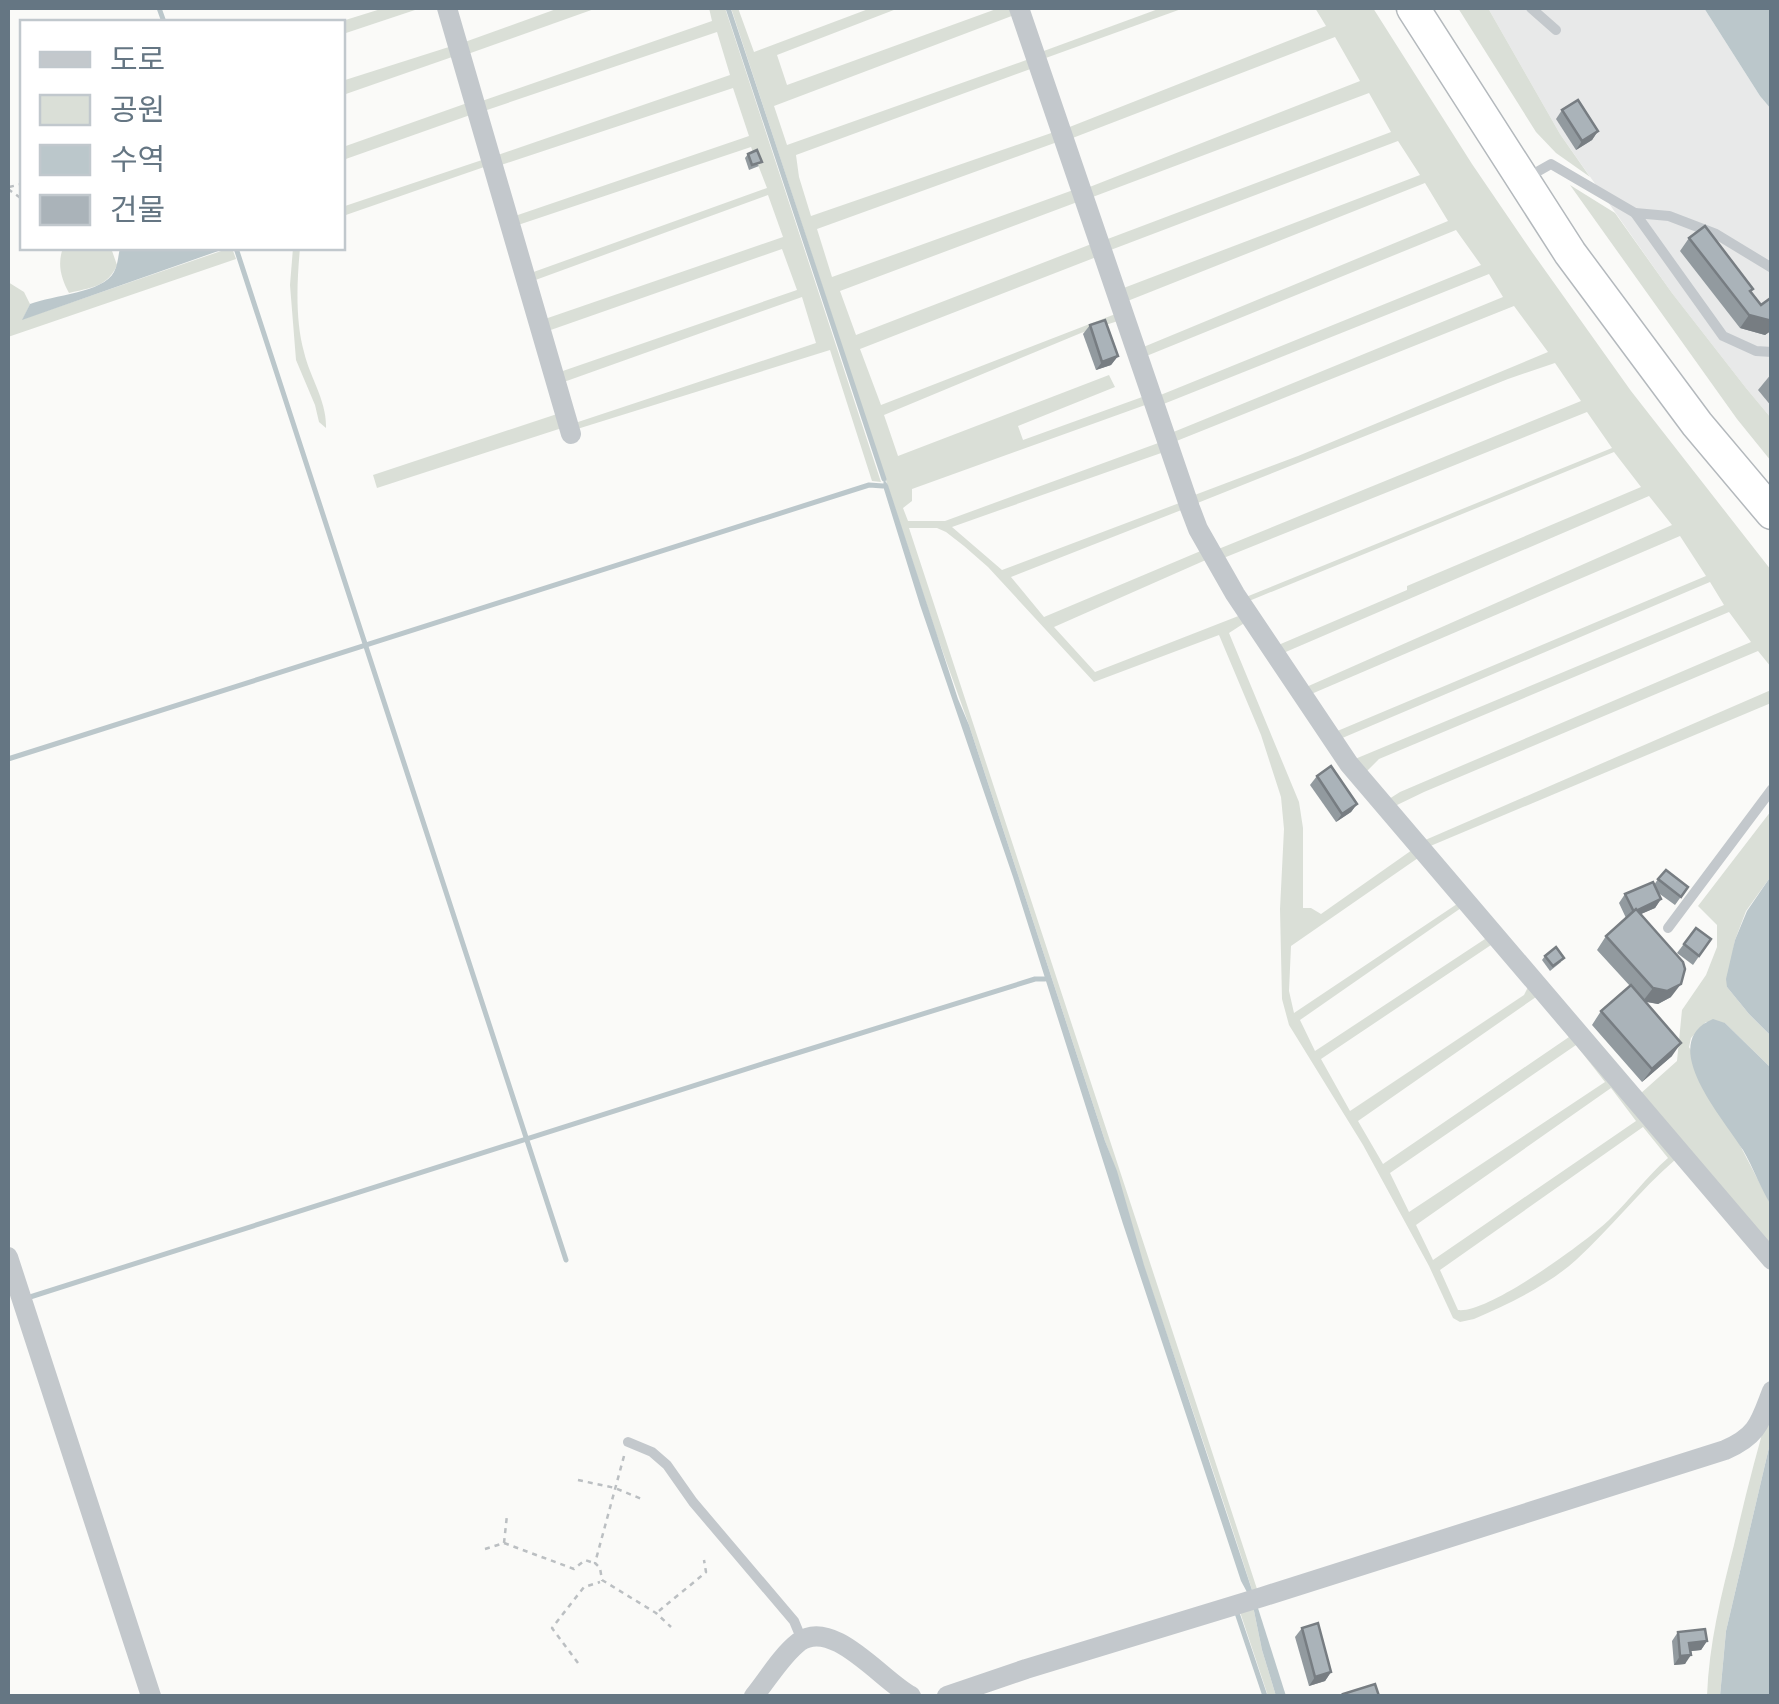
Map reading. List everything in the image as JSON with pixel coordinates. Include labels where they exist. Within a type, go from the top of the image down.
[{"type":"highway","points":[[1413,8],[1570,254],[1697,424],[1772,513]]},
{"type":"street","points":[[448,8],[572,434]]},
{"type":"street","points":[[1019,8],[1190,508],[1235,594],[1348,764],[1772,1260]]},
{"type":"street","points":[[8,1257],[150,1696]]},
{"type":"street","points":[[947,1696],[1726,1450],[1754,1433],[1772,1391]]},
{"type":"street","points":[[754,1696],[792,1648],[810,1636],[838,1642],[911,1696]]},
{"type":"lane","points":[[1530,8],[1556,30]]},
{"type":"lane","points":[[1523,180],[1551,164],[1634,213],[1723,336],[1756,351],[1772,352]]},
{"type":"lane","points":[[1634,213],[1669,216],[1716,234],[1772,268]]},
{"type":"lane","points":[[1668,928],[1772,789]]},
{"type":"lane","points":[[628,1442],[652,1452],[667,1465],[794,1622],[802,1640]]},
{"type":"path","points":[[595,1563],[628,1442]]},
{"type":"path","points":[[578,1480],[615,1488],[644,1500]]},
{"type":"path","points":[[504,1543],[507,1516]]},
{"type":"path","points":[[485,1549],[504,1543],[574,1569],[585,1560],[595,1563],[602,1580],[656,1613],[671,1627]]},
{"type":"path","points":[[656,1613],[706,1572],[704,1560]]},
{"type":"path","points":[[578,1663],[552,1628],[584,1587],[602,1580]]},
{"type":"shaded area","points":[[1488,8],[1704,8],[1771,109],[1771,418],[1672,293],[1560,134]]},
{"type":"green space","points":[[384,8],[421,8],[345,33],[345,20]]},
{"type":"green space","points":[[559,8],[597,8],[465,55],[462,43]]},
{"type":"green space","points":[[709,8],[725,8],[881,482],[872,481],[830,350],[574,430],[572,424],[816,343],[802,297],[561,383],[557,373],[797,290],[782,249],[545,332],[542,320],[783,237],[768,195],[530,282],[528,274],[767,188],[751,147],[515,226],[512,217],[749,136],[733,88],[498,166],[495,156],[730,75],[717,32],[481,112],[479,102],[712,21]]},
{"type":"green space","points":[[731,8],[738,8],[754,52],[871,8],[899,8],[777,55],[787,85],[999,8],[1014,8],[1017,14],[774,106],[787,145],[1032,58],[1036,67],[796,155],[811,216],[1057,131],[1060,141],[817,229],[832,277],[1076,189],[1080,201],[840,291],[856,335],[1094,243],[1099,256],[860,349],[881,405],[1118,313],[1121,320],[884,415],[898,456],[1109,375],[1115,387],[1018,426],[1023,440],[1145,396],[1148,404],[912,489],[912,501],[903,508],[908,521],[945,521],[1161,442],[1164,452],[952,527],[1002,570],[1182,502],[1184,509],[1011,577],[1044,617],[1203,550],[1208,559],[1054,627],[1095,672],[1241,615],[1246,622],[1229,633],[1299,802],[1303,828],[1303,908],[1321,914],[1412,850],[1676,1159],[1589,1248],[1553,1278],[1474,1319],[1460,1322],[1453,1318],[1363,1145],[1289,1025],[1282,999],[1281,797],[1261,735],[1219,635],[1094,682],[964,546],[937,528],[909,528],[1258,1592],[1253,1593]],"holes":[[[1418,858],[1457,904],[1294,1013],[1289,991],[1291,946]],[[1461,908],[1485,939],[1315,1051],[1300,1020]],[[1491,945],[1528,987],[1524,995],[1350,1111],[1321,1059]],[[1536,997],[1569,1037],[1383,1164],[1358,1121]],[[1576,1045],[1605,1082],[1409,1212],[1390,1173]],[[1611,1088],[1636,1121],[1433,1260],[1416,1225]],[[1643,1127],[1668,1158],[1609,1220],[1513,1289],[1491,1301],[1458,1310],[1440,1270]]]},
{"type":"green space","points":[[1161,8],[1184,8],[1043,59],[1041,52]]},
{"type":"green space","points":[[1315,8],[1373,8],[1532,252],[1631,391],[1771,570],[1771,667],[1758,651],[1395,806],[1389,799],[1400,792],[1751,642],[1729,612],[1379,759],[1366,772],[1355,759],[1724,605],[1710,582],[1340,739],[1335,732],[1706,576],[1680,536],[1309,695],[1304,688],[1672,525],[1649,496],[1281,654],[1276,646],[1641,487],[1614,452],[1249,601],[1246,597],[1612,448],[1587,412],[1221,559],[1216,550],[1581,401],[1555,363],[1195,504],[1192,496],[1548,352],[1514,306],[1174,442],[1171,433],[1503,297],[1489,274],[1161,405],[1158,396],[1481,265],[1456,230],[1144,357],[1141,348],[1448,221],[1425,183],[1125,302],[1121,289],[1420,175],[1398,141],[1108,251],[1105,240],[1391,132],[1369,93],[1090,198],[1087,188],[1360,81],[1335,37],[1070,139],[1067,128],[1326,26]]},
{"type":"green space","points":[[1458,8],[1488,8],[1560,134],[1590,177],[1556,153],[1536,132]]},
{"type":"green space","points":[[452,46],[455,56],[345,94],[345,80]]},
{"type":"green space","points":[[470,102],[473,114],[345,159],[345,146]]},
{"type":"green space","points":[[485,159],[487,166],[345,215],[345,206]]},
{"type":"green space","points":[[1570,185],[1615,213],[1672,293],[1771,418],[1771,461],[1737,419]]},
{"type":"green space","points":[[62,250],[112,250],[117,265],[103,282],[69,293],[60,260]]},
{"type":"green space","points":[[224,250],[233,250],[236,259],[8,337],[8,282],[24,292],[30,304],[23,319]]},
{"type":"green space","points":[[293,250],[300,250],[299,326],[324,408],[326,428],[319,422],[296,360],[290,285]]},
{"type":"green space","points":[[557,414],[562,428],[377,488],[373,475]]},
{"type":"green space","points":[[1771,690],[1771,703],[1428,847],[1423,841]]},
{"type":"green space","points":[[1771,811],[1771,876],[1746,911],[1735,940],[1727,987],[1771,1036],[1771,1068],[1725,1023],[1706,1022],[1691,1038],[1689,1047],[1771,1205],[1771,1245],[1640,1094],[1677,1061],[1682,1010],[1706,975],[1717,947],[1717,925],[1698,906]]},
{"type":"green space","points":[[1771,1403],[1771,1439],[1726,1631],[1720,1696],[1707,1696],[1720,1601]]},
{"type":"green space","points":[[1253,1606],[1276,1696],[1268,1696],[1239,1609]]},
{"type":"water","points":[[1704,8],[1771,8],[1771,109],[1760,96]]},
{"type":"water","points":[[120,250],[221,250],[22,320],[30,304],[99,285],[115,269]]},
{"type":"water","points":[[884,479],[1117,1171],[1144,1265],[1253,1593],[1248,1594],[1241,1581],[1013,877],[920,605]]},
{"type":"water","points":[[1771,876],[1772,1036],[1727,987],[1726,979],[1747,911]]},
{"type":"water","points":[[1713,1019],[1725,1023],[1771,1068],[1771,1205],[1743,1150],[1699,1082],[1692,1063],[1691,1045],[1697,1030]]},
{"type":"water","points":[[1771,1439],[1771,1696],[1720,1696],[1726,1631]]},
{"type":"water","points":[[1257,1605],[1286,1696],[1276,1696],[1262,1650],[1253,1606]]},
{"type":"building","points":[[1578,100],[1598,131],[1582,141],[1562,110]]},
{"type":"building","points":[[757,150],[762,162],[752,165],[748,154]]},
{"type":"building","points":[[1705,226],[1761,305],[1772,297],[1772,321],[1749,315],[1689,238]]},
{"type":"building","points":[[1105,320],[1118,356],[1102,362],[1090,325]]},
{"type":"building","points":[[1331,766],[1357,804],[1342,814],[1317,776]]},
{"type":"building","points":[[1666,870],[1688,887],[1681,897],[1658,879]]},
{"type":"building","points":[[1653,882],[1661,899],[1634,912],[1625,894]]},
{"type":"building","points":[[1636,909],[1683,962],[1681,984],[1667,991],[1653,988],[1606,936]]},
{"type":"building","points":[[1696,928],[1711,939],[1699,956],[1684,944]]},
{"type":"building","points":[[1556,947],[1564,958],[1553,966],[1545,956]]},
{"type":"building","points":[[1631,985],[1681,1043],[1652,1069],[1601,1011]]},
{"type":"building","points":[[1318,1623],[1331,1672],[1315,1677],[1302,1628]]},
{"type":"building","points":[[1705,1629],[1707,1641],[1689,1643],[1691,1655],[1680,1656],[1678,1632]]},
{"type":"building","points":[[1375,1684],[1379,1696],[1343,1694]]},
{"type":"waterway","points":[[159,8],[163,20]]},
{"type":"waterway","points":[[728,8],[884,479]]},
{"type":"waterway","points":[[237,250],[566,1260]]},
{"type":"waterway","points":[[8,759],[869,485],[883,486]]},
{"type":"waterway","points":[[30,1297],[765,1063],[1045,979]]},
{"type":"waterway","points":[[1236,1610],[1265,1696]]}]
